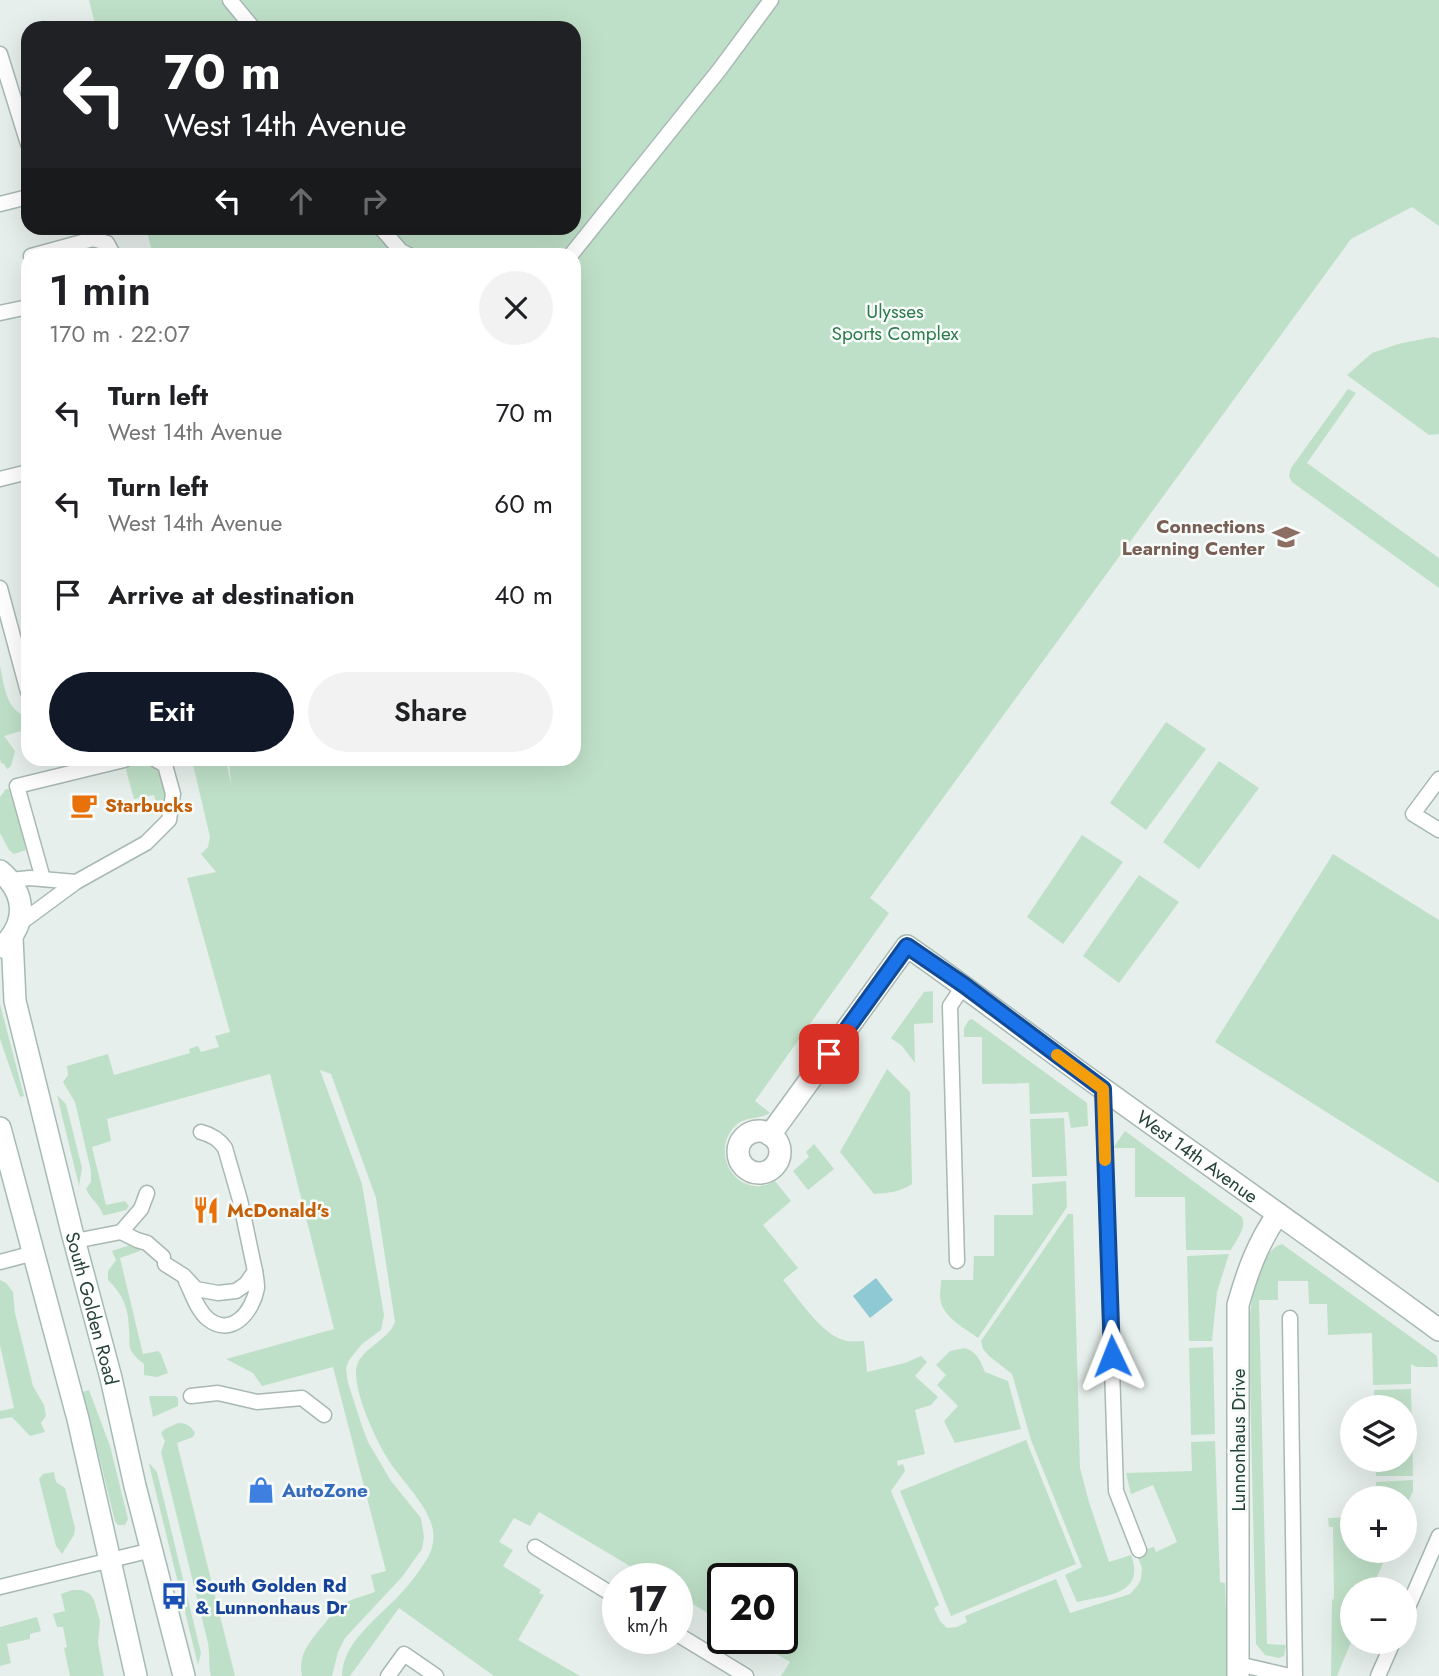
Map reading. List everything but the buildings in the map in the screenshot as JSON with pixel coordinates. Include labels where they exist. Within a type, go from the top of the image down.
[{"type":"main road","name":"South Golden Road","points":[[5,876],[19,899],[21,914],[10,937],[15,1001],[184,1676]]},
{"type":"main road","name":"West 14th Avenue","points":[[771,1135],[907,946],[1439,1330]]},
{"type":"main road","points":[[0,1128],[78,1419],[136,1676]]},
{"type":"main road","name":"Lunnonhaus Drive","points":[[1238,1670],[1238,1305],[1249,1268],[1266,1230],[1278,1214]]},
{"type":"lane","points":[[230,0],[247,21]]},
{"type":"lane","points":[[575,248],[720,69],[771,0]]},
{"type":"lane","points":[[0,54],[3,76],[21,125]]},
{"type":"lane","points":[[0,204],[21,199]]},
{"type":"lane","points":[[59,248],[93,239],[107,243],[110,248]]},
{"type":"lane","points":[[0,313],[21,308]]},
{"type":"lane","points":[[0,479],[21,474]]},
{"type":"lane","points":[[0,588],[21,666]]},
{"type":"lane","points":[[43,879],[17,786],[99,766]]},
{"type":"lane","points":[[10,937],[76,882],[146,843],[169,820],[173,794],[165,766]]},
{"type":"lane","points":[[1439,779],[1413,814],[1439,830]]},
{"type":"lane","points":[[5,876],[76,882]]},
{"type":"lane","points":[[957,1261],[950,1006],[964,985]]},
{"type":"lane","points":[[1103,1089],[1116,1491],[1139,1550]]},
{"type":"lane","points":[[184,1276],[201,1313],[223,1326],[236,1323],[252,1305],[257,1285],[255,1271],[226,1148],[221,1141],[201,1132]]},
{"type":"lane","points":[[75,1241],[121,1231],[141,1209],[147,1193]]},
{"type":"lane","points":[[121,1231],[147,1243],[196,1289],[218,1293],[236,1291],[246,1284],[255,1271]]},
{"type":"lane","points":[[0,1262],[34,1253]]},
{"type":"lane","points":[[1290,1318],[1295,1676]]},
{"type":"lane","points":[[191,1396],[218,1393],[257,1402],[302,1398],[324,1415]]},
{"type":"lane","points":[[1417,1586],[1439,1536]]},
{"type":"lane","points":[[535,1547],[602,1588]]},
{"type":"lane","points":[[0,1587],[152,1550]]},
{"type":"lane","points":[[693,1644],[746,1676]]},
{"type":"lane","points":[[388,1676],[404,1654],[430,1674]]},
{"type":"lane","points":[[1378,1676],[1388,1654]]},
{"type":"lane","points":[[1238,1670],[1290,1676]]},
{"type":"green space","name":"Ulysses Sports Complex","points":[[89,0],[1439,0],[1439,226],[1412,207],[1351,239],[870,898],[889,913],[755,1101],[770,1113],[739,1123],[729,1134],[726,1143],[726,1162],[736,1178],[754,1186],[775,1181],[791,1201],[763,1225],[798,1268],[783,1280],[820,1325],[838,1338],[864,1341],[867,1372],[905,1363],[921,1356],[927,1362],[915,1376],[938,1397],[931,1405],[915,1410],[925,1454],[897,1461],[898,1466],[903,1464],[905,1471],[891,1491],[939,1605],[934,1608],[940,1621],[947,1628],[957,1627],[967,1622],[965,1616],[1056,1579],[1070,1613],[1130,1594],[1141,1579],[1142,1568],[1136,1552],[1154,1547],[1156,1552],[1177,1542],[1153,1485],[1131,1494],[1126,1473],[1192,1471],[1191,1442],[1215,1441],[1220,1582],[1225,1583],[1227,1676],[781,1676],[790,1662],[776,1654],[798,1654],[798,1563],[707,1563],[707,1613],[693,1604],[693,1563],[625,1563],[539,1512],[530,1526],[514,1518],[499,1542],[513,1550],[503,1566],[541,1590],[539,1593],[544,1595],[518,1640],[580,1676],[494,1676],[399,1608],[350,1676],[342,1676],[346,1657],[355,1642],[406,1588],[426,1561],[432,1546],[433,1531],[424,1508],[381,1448],[366,1415],[359,1391],[356,1371],[358,1363],[395,1322],[376,1198],[331,1074],[320,1070],[362,1184],[384,1315],[381,1330],[362,1344],[349,1360],[346,1368],[348,1383],[368,1442],[391,1481],[421,1518],[424,1537],[422,1549],[402,1577],[345,1638],[332,1676],[302,1676],[304,1654],[315,1635],[339,1607],[375,1592],[371,1575],[386,1571],[333,1367],[262,1386],[253,1373],[226,1359],[334,1329],[270,1074],[107,1119],[111,1141],[92,1147],[106,1205],[125,1201],[129,1206],[126,1210],[103,1215],[86,1189],[91,1182],[91,1171],[75,1102],[63,1082],[68,1075],[67,1066],[108,1054],[114,1075],[190,1053],[189,1049],[198,1046],[201,1052],[219,1047],[215,1036],[230,1032],[187,878],[216,872],[201,854],[208,847],[210,837],[193,766],[227,766],[231,785],[229,766],[581,766],[581,248],[151,248],[148,235],[581,235],[581,21],[94,21]]},
{"type":"green space","points":[[1439,338],[1439,434],[1429,435],[1347,375],[1372,353],[1398,344]]},
{"type":"green space","points":[[1348,389],[1356,393],[1307,463],[1439,558],[1439,588],[1292,482],[1289,476],[1291,468]]},
{"type":"green space","points":[[0,666],[6,693],[21,714],[21,731],[4,736],[15,751],[11,766],[7,769],[0,759]]},
{"type":"green space","points":[[1166,722],[1206,749],[1146,830],[1110,803]]},
{"type":"green space","points":[[1219,761],[1259,788],[1199,869],[1163,842]]},
{"type":"green space","points":[[125,766],[158,766],[168,795],[163,812],[159,814],[154,795],[134,799]]},
{"type":"green space","points":[[6,789],[12,790],[26,850],[14,854],[0,833],[0,797]]},
{"type":"green space","points":[[1082,835],[1123,862],[1063,944],[1027,917]]},
{"type":"green space","points":[[1333,854],[1439,920],[1439,1183],[1215,1042]]},
{"type":"green space","points":[[1139,875],[1179,902],[1119,983],[1083,956]]},
{"type":"green space","points":[[933,991],[933,1023],[914,1024],[915,1063],[902,1046],[891,1038],[924,992]]},
{"type":"green space","points":[[0,1004],[24,1096],[20,1097],[0,1039]]},
{"type":"green space","points":[[972,1019],[1087,1103],[1088,1126],[1071,1128],[1068,1112],[1030,1114],[1029,1083],[982,1084],[982,1037],[964,1037],[964,1028]]},
{"type":"green space","points":[[887,1069],[910,1092],[912,1184],[889,1193],[874,1194],[840,1152]]},
{"type":"green space","points":[[57,1095],[66,1104],[82,1168],[79,1186]]},
{"type":"green space","points":[[1064,1118],[1067,1176],[1032,1177],[1030,1119]]},
{"type":"green space","points":[[1125,1131],[1242,1217],[1242,1230],[1231,1250],[1186,1250],[1185,1197],[1135,1197],[1135,1148],[1113,1148]]},
{"type":"green space","points":[[814,1144],[834,1169],[808,1190],[793,1171],[809,1157],[806,1152]]},
{"type":"green space","points":[[1066,1181],[1067,1207],[978,1338],[947,1314],[941,1303],[941,1280],[973,1280],[974,1256],[994,1256],[994,1215],[1033,1215],[1032,1184]]},
{"type":"green space","points":[[1068,1214],[1073,1214],[1080,1468],[1109,1562],[1131,1555],[1134,1568],[1133,1578],[1128,1586],[1120,1591],[1077,1602],[1065,1575],[1082,1567],[1031,1440],[1012,1374],[989,1356],[981,1341]]},
{"type":"green space","points":[[137,1244],[140,1251],[120,1258],[143,1354],[158,1351],[168,1373],[157,1377],[144,1375],[144,1364],[131,1350],[126,1309],[118,1291],[108,1280],[108,1271],[116,1260],[112,1251]]},
{"type":"green space","points":[[1282,1244],[1437,1356],[1438,1367],[1417,1367],[1411,1364],[1411,1384],[1373,1385],[1372,1333],[1328,1335],[1327,1304],[1309,1304],[1308,1281],[1278,1281],[1278,1300],[1259,1300],[1267,1644],[1286,1645],[1284,1656],[1279,1658],[1265,1655],[1256,1644],[1249,1336],[1252,1298],[1260,1270],[1265,1258]]},
{"type":"green space","points":[[1229,1254],[1217,1292],[1212,1341],[1189,1341],[1187,1256]]},
{"type":"green space","points":[[0,1280],[13,1292],[15,1313],[33,1386],[44,1405],[46,1416],[41,1423],[45,1432],[30,1436],[12,1417],[0,1419],[0,1411],[14,1408],[0,1345]]},
{"type":"green space","points":[[1213,1347],[1215,1434],[1191,1435],[1189,1348]]},
{"type":"green space","points":[[965,1348],[980,1360],[985,1372],[1008,1381],[1021,1429],[955,1443],[944,1421],[958,1406],[937,1385],[946,1375],[936,1365],[950,1351]]},
{"type":"green space","points":[[1411,1389],[1411,1395],[1374,1395],[1374,1390]]},
{"type":"green space","points":[[89,1390],[110,1446],[128,1519],[125,1525],[118,1525],[115,1521],[83,1392]]},
{"type":"green space","points":[[149,1396],[175,1396],[178,1398],[178,1406],[153,1417]]},
{"type":"green space","points":[[178,1423],[188,1425],[195,1433],[193,1437],[177,1443],[235,1676],[211,1676],[208,1643],[161,1452],[165,1441],[161,1433]]},
{"type":"green space","points":[[1026,1440],[1076,1564],[951,1616],[900,1491]]},
{"type":"green space","points":[[149,1464],[157,1472],[201,1653],[198,1665]]},
{"type":"green space","points":[[54,1472],[56,1482],[65,1488],[75,1528],[74,1535],[62,1554],[56,1546],[39,1479],[43,1474]]},
{"type":"green space","points":[[1376,1472],[1413,1472],[1413,1476],[1376,1476]]},
{"type":"green space","points":[[1413,1480],[1413,1486],[1376,1486],[1376,1482]]},
{"type":"green space","points":[[1328,1518],[1340,1518],[1340,1563],[1383,1563],[1377,1577],[1340,1577],[1340,1654],[1346,1654],[1337,1676],[1331,1676],[1333,1527],[1329,1527]]},
{"type":"green space","points":[[82,1590],[94,1600],[100,1621],[98,1643],[104,1676],[70,1676],[63,1627],[57,1627],[53,1614],[65,1611],[61,1594]]},
{"type":"green space","points":[[37,1617],[41,1631],[30,1634],[30,1639],[7,1644],[11,1663],[0,1666],[0,1627]]},
{"type":"water","points":[[876,1278],[893,1300],[870,1318],[853,1296]]},
{"type":"slow traffic","points":[[1057,1055],[1103,1089],[1105,1160]]},
{"type":"place","name":"Connections Learning Center","points":[[1286,537]]},
{"type":"place","name":"Starbucks","points":[[84,805]]},
{"type":"place","name":"McDonald's","points":[[206,1210]]},
{"type":"place","name":"AutoZone","points":[[261,1490]]},
{"type":"place","name":"South Golden Rd & Lunnonhaus Dr","points":[[174,1596]]},
{"type":"route","points":[[829,1054],[907,946],[1103,1089],[1112,1356]]}]
